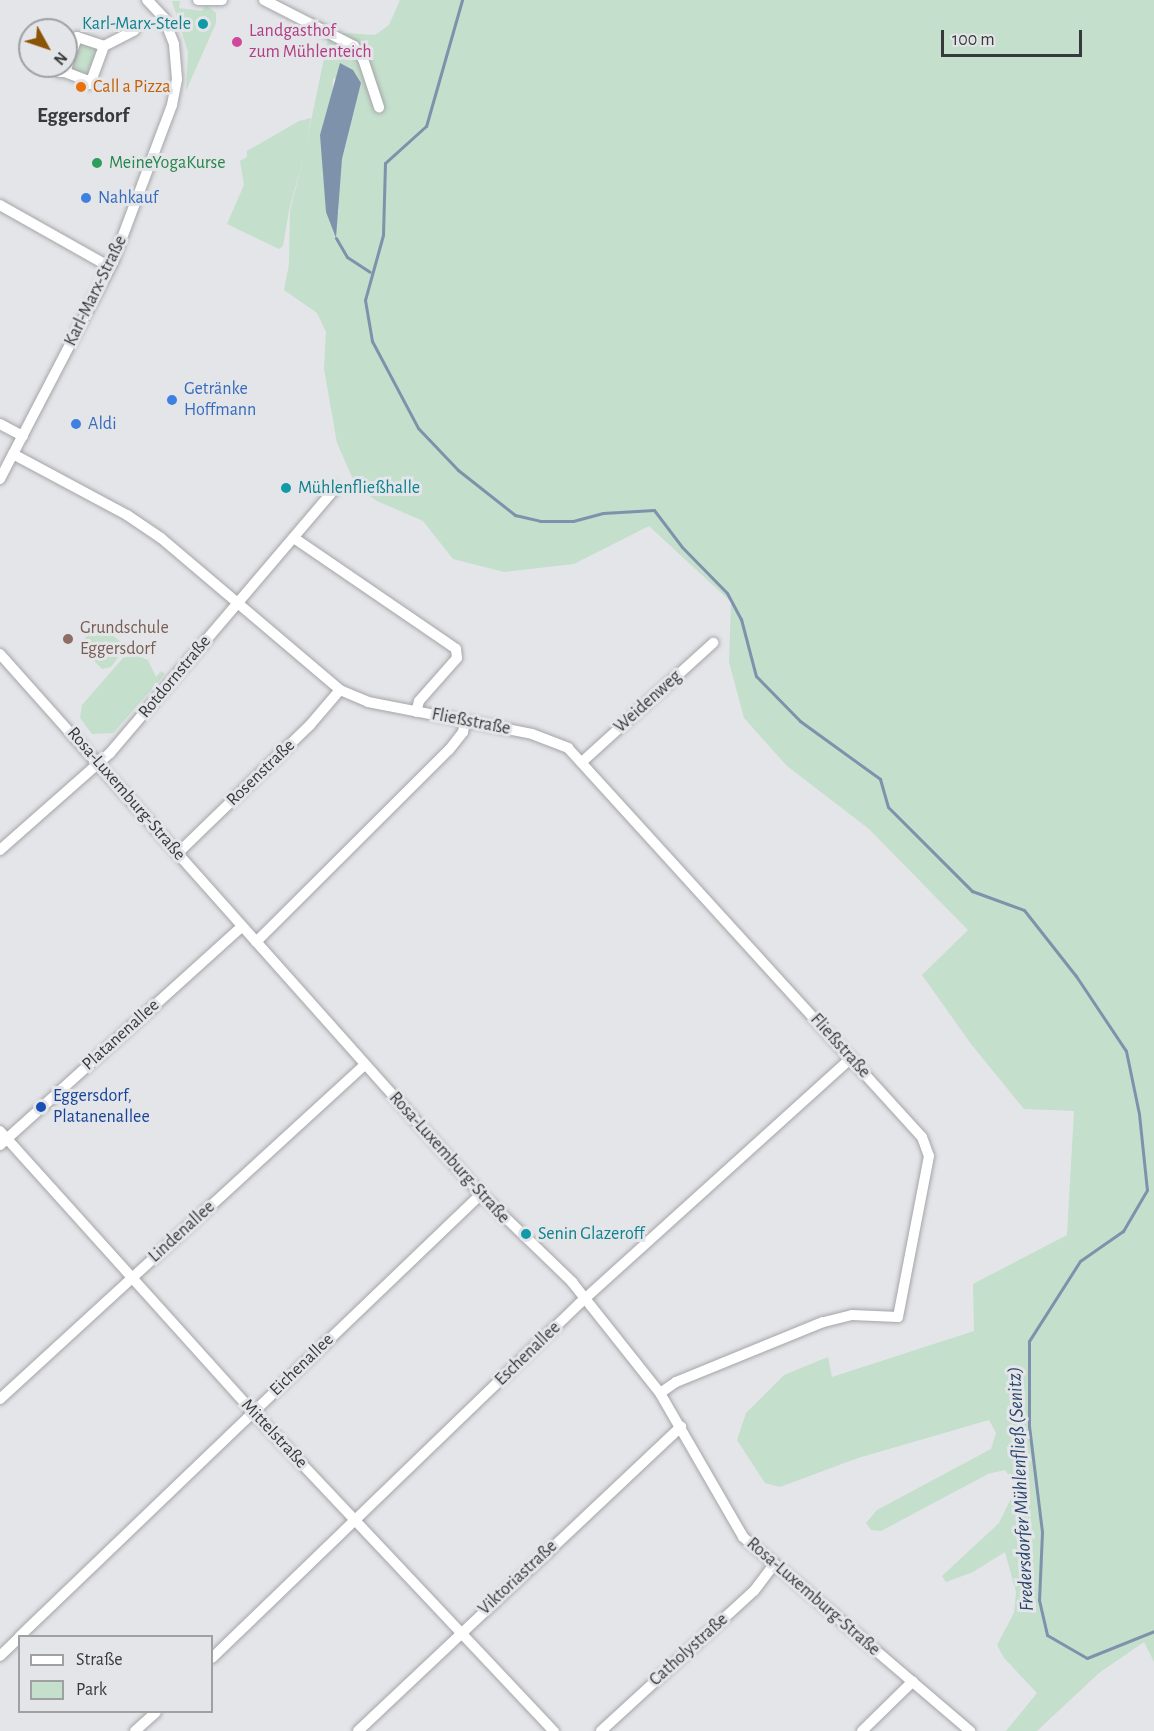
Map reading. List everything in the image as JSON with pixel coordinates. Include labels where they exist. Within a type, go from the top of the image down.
[{"type":"street","points":[[198,0],[222,0]]},
{"type":"street","points":[[264,0],[354,46],[363,59],[379,107]]},
{"type":"street","name":"Karl-Marx-Straße","points":[[0,479],[110,267],[175,95],[177,69],[174,44],[155,2]]},
{"type":"street","points":[[104,46],[76,34],[62,72],[91,83],[104,46],[134,31]]},
{"type":"street","points":[[0,205],[110,267]]},
{"type":"street","points":[[0,424],[22,436]]},
{"type":"street","name":"Fließstraße","points":[[13,454],[128,514],[161,538],[340,690],[368,702],[549,738],[583,761],[928,1146],[898,1317],[852,1315],[822,1322],[676,1382],[660,1393]]},
{"type":"street","name":"Rotdornstraße","points":[[0,850],[99,763],[335,489]]},
{"type":"street","name":"Fließstraße","points":[[294,538],[456,649],[457,658],[419,701],[416,712]]},
{"type":"street","name":"Weidenweg","points":[[583,761],[712,643]]},
{"type":"street","name":"Rosa-Luxemburg-Straße","points":[[0,654],[481,1194],[521,1237],[558,1267],[660,1393],[733,1523],[773,1566],[970,1731]]},
{"type":"street","name":"Rosenstraße","points":[[178,853],[310,725],[340,690]]},
{"type":"street","points":[[256,942],[449,750],[463,732],[465,722]]},
{"type":"street","name":"Platanenallee","points":[[2,1138],[242,926]]},
{"type":"street","name":"Eschenallee","points":[[213,1657],[584,1299],[851,1058]]},
{"type":"street","name":"Lindenallee","points":[[0,1399],[365,1065]]},
{"type":"street","name":"Mittelstraße","points":[[2,1138],[354,1521],[554,1731]]},
{"type":"street","name":"Eichenallee","points":[[22,1635],[481,1194]]},
{"type":"street","name":"Viktoriastraße","points":[[358,1731],[681,1427]]},
{"type":"street","name":"Catholystraße","points":[[601,1731],[754,1591],[773,1566]]},
{"type":"street","name":"Eichenallee","points":[[0,1656],[18,1639]]},
{"type":"street","points":[[862,1731],[913,1681]]},
{"type":"street","points":[[135,1731],[155,1713]]},
{"type":"green space","points":[[400,0],[1154,0],[1154,1662],[1144,1642],[1099,1673],[1037,1731],[1006,1731],[1037,1693],[1004,1658],[997,1645],[1014,1613],[1016,1592],[1005,1552],[973,1572],[946,1582],[942,1576],[999,1523],[1017,1486],[1005,1470],[988,1474],[881,1531],[871,1530],[866,1523],[877,1510],[991,1449],[996,1433],[989,1420],[858,1458],[780,1487],[765,1483],[737,1440],[746,1413],[784,1375],[828,1357],[832,1377],[974,1331],[973,1284],[1067,1235],[1074,1111],[1024,1109],[971,1044],[922,975],[968,930],[869,829],[787,766],[744,718],[729,662],[731,602],[649,526],[574,564],[504,572],[453,559],[423,521],[377,501],[356,486],[337,443],[324,369],[326,332],[317,313],[284,290],[289,264],[290,211],[305,151],[289,211],[283,246],[279,249],[227,224],[244,185],[240,161],[247,157],[247,151],[299,121],[311,118],[305,150],[328,39],[345,33],[375,35],[389,25]],"holes":[[[333,78],[361,83],[342,159],[337,196],[339,212],[326,212]]]},
{"type":"green space","points":[[172,1],[180,1],[179,8],[202,11],[206,5],[216,13],[216,23],[186,91],[188,52]]},
{"type":"green space","points":[[81,40],[98,46],[91,78],[78,73],[78,48]]},
{"type":"green space","points":[[98,624],[126,646],[111,667],[102,669],[79,645]]},
{"type":"green space","points":[[135,655],[148,660],[156,677],[161,671],[165,674],[113,733],[92,734],[80,718],[82,705],[123,658]]},
{"type":"water","points":[[340,63],[353,70],[361,83],[342,159],[336,238],[326,212],[320,135]]},
{"type":"waterway","name":"Fredersdorfer Mühlenfließ (Senitz)","points":[[462,0],[426,126],[385,163],[383,235],[365,300],[372,341],[418,428],[458,470],[515,515],[540,521],[573,521],[603,513],[654,510],[682,547],[727,593],[741,619],[756,676],[800,721],[880,779],[888,807],[972,891],[1024,910],[1076,976],[1126,1051],[1139,1114],[1147,1190],[1123,1231],[1080,1261],[1029,1341],[1029,1426],[1042,1532],[1039,1600],[1047,1635],[1087,1658],[1154,1631]]},
{"type":"waterway","points":[[336,238],[347,257],[370,272]]},
{"type":"place","name":"Karl-Marx-Stele","points":[[203,24]]},
{"type":"place","name":"Landgasthof zum Mühlenteich","points":[[237,42]]},
{"type":"place","name":"Call a Pizza","points":[[81,87]]},
{"type":"place","name":"MeineYogaKurse","points":[[97,163]]},
{"type":"place","name":"Nahkauf","points":[[86,198]]},
{"type":"place","name":"Getränke Hoffmann","points":[[172,400]]},
{"type":"place","name":"Aldi","points":[[76,424]]},
{"type":"place","name":"Mühlenfließhalle","points":[[286,488]]},
{"type":"place","name":"Grundschule Eggersdorf","points":[[68,639]]},
{"type":"place","name":"Eggersdorf, Platanenallee","points":[[41,1107]]},
{"type":"place","name":"Senin Glazeroff","points":[[526,1234]]},
{"type":"district","name":"Eggersdorf","points":[[83,116]]}]
